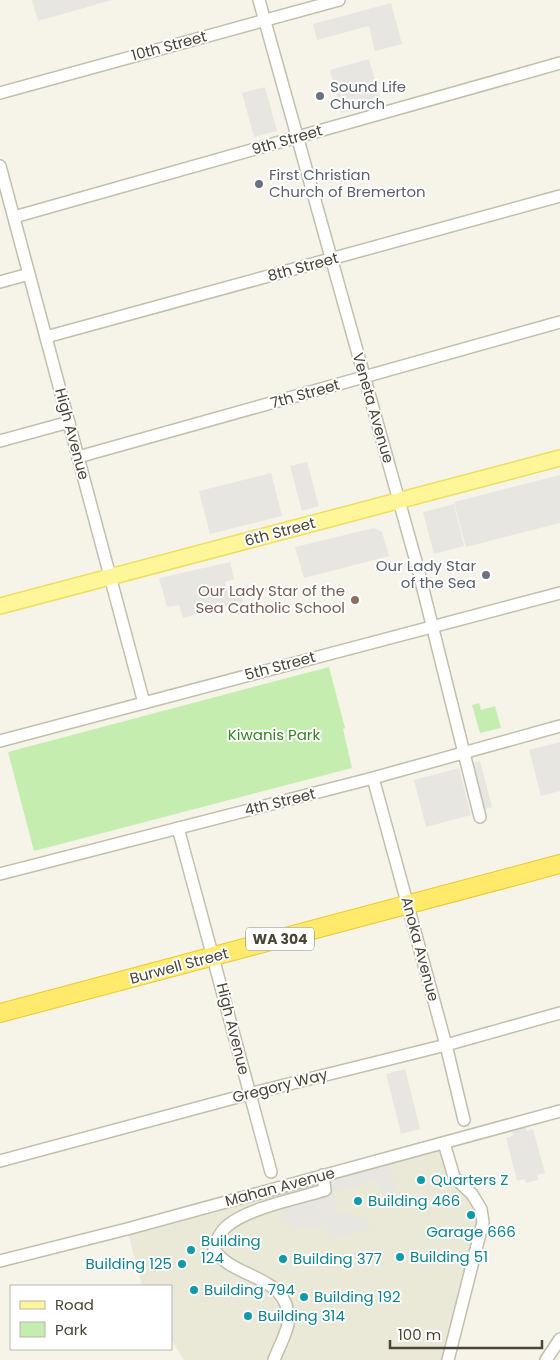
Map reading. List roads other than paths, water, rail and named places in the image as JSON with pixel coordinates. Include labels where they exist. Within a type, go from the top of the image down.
[{"type":"highway","name":"Burwell Street","points":[[0,1013],[214,957],[407,903],[560,864]]},
{"type":"main road","name":"6th Street","points":[[0,606],[560,458]]},
{"type":"street","name":"Veneta Avenue","points":[[259,0],[433,626],[466,752],[466,762],[480,817]]},
{"type":"street","name":"10th Street","points":[[0,93],[339,0]]},
{"type":"street","name":"9th Street","points":[[14,217],[560,63]]},
{"type":"street","name":"High Avenue","points":[[0,166],[144,702]]},
{"type":"street","name":"8th Street","points":[[46,337],[560,196]]},
{"type":"street","points":[[0,282],[29,274]]},
{"type":"street","name":"7th Street","points":[[78,457],[560,322]]},
{"type":"street","points":[[0,441],[69,422]]},
{"type":"street","name":"5th Street","points":[[0,741],[560,593]]},
{"type":"street","name":"4th Street","points":[[0,874],[373,778],[560,726]]},
{"type":"street","name":"Anoka Avenue","points":[[373,778],[446,1045],[464,1120]]},
{"type":"street","name":"High Avenue","points":[[178,828],[271,1172]]},
{"type":"street","name":"Gregory Way","points":[[0,1161],[249,1094],[446,1045],[560,1013]]},
{"type":"street","name":"Mahan Avenue","points":[[0,1261],[127,1229],[560,1111]]},
{"type":"street","points":[[444,1143],[454,1177],[472,1194],[481,1209],[483,1222],[448,1360]]},
{"type":"street","points":[[274,1360],[288,1324],[282,1298],[272,1286],[259,1278],[225,1264],[214,1249],[218,1236],[228,1226],[254,1212],[325,1190],[323,1175]]},
{"type":"street","points":[[546,1360],[560,1339]]},
{"type":"place","name":"Sound Life Church","points":[[320,96]]},
{"type":"place","name":"First Christian Church of Bremerton","points":[[259,184]]},
{"type":"place","name":"Our Lady Star of the Sea","points":[[486,575]]},
{"type":"place","name":"Our Lady Star of the Sea Catholic School","points":[[355,600]]},
{"type":"place","name":"Quarters Z","points":[[421,1180]]},
{"type":"place","name":"Building 466","points":[[358,1201]]},
{"type":"place","name":"Garage 666","points":[[471,1215]]},
{"type":"place","name":"Building 124","points":[[191,1250]]},
{"type":"place","name":"Building 51","points":[[400,1257]]},
{"type":"place","name":"Building 377","points":[[283,1259]]},
{"type":"place","name":"Building 125","points":[[182,1264]]},
{"type":"place","name":"Building 794","points":[[194,1290]]},
{"type":"place","name":"Building 192","points":[[304,1297]]},
{"type":"place","name":"Building 314","points":[[248,1316]]},
{"type":"park label","name":"Kiwanis Park","points":[[274,735]]}]
